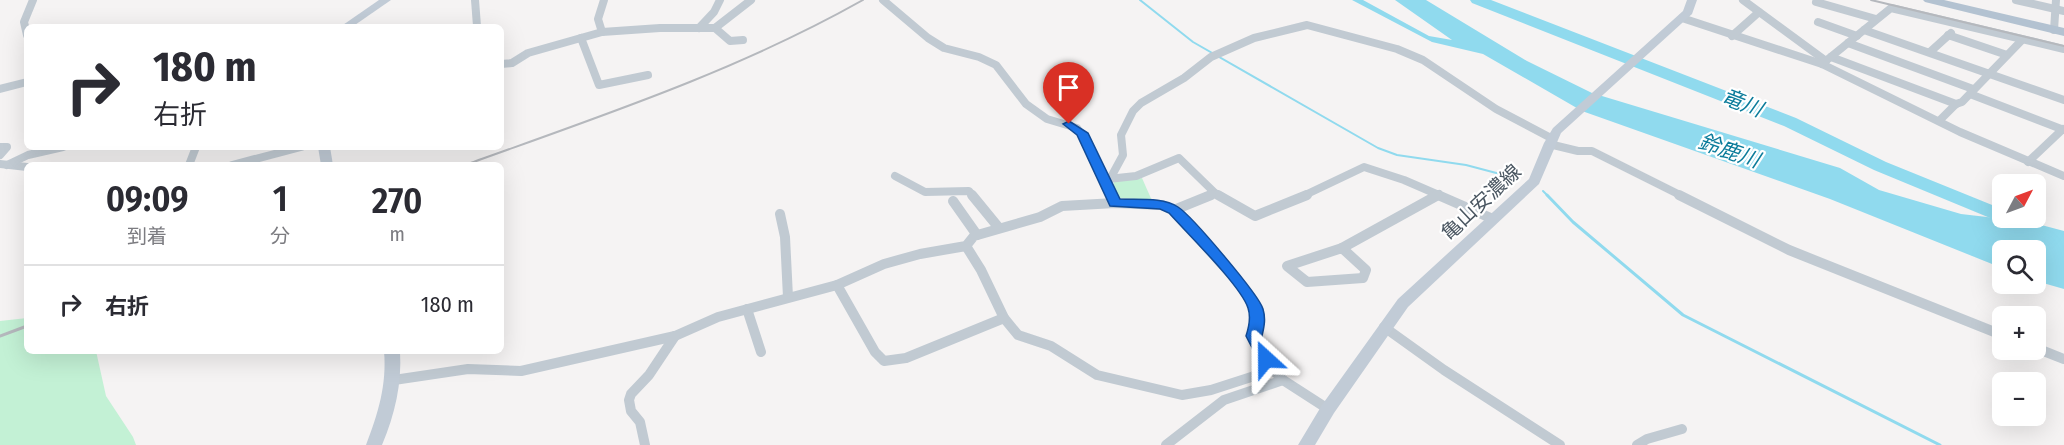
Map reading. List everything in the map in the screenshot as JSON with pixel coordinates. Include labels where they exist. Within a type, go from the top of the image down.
[{"type":"main road","points":[[350,24],[386,0]]},
{"type":"main road","points":[[1553,137],[1681,19],[1690,9],[1692,0]]},
{"type":"main road","points":[[1929,0],[2059,31]]},
{"type":"main road","name":"亀山安濃線","points":[[1306,445],[1328,408],[1384,327],[1423,283],[1534,181],[1542,171],[1553,137]]},
{"type":"main road","points":[[374,445],[389,404],[394,380],[392,354]]},
{"type":"street","points":[[25,24],[26,12],[33,0]]},
{"type":"street","points":[[475,0],[477,24]]},
{"type":"street","points":[[602,32],[598,19],[604,0]]},
{"type":"street","points":[[699,28],[714,12],[720,0]]},
{"type":"street","points":[[504,64],[519,61],[528,53],[602,32],[660,28],[715,28],[751,0]]},
{"type":"street","points":[[883,0],[928,38],[945,48],[979,57],[996,65],[1026,104],[1047,119],[1077,128],[1088,142],[1108,179],[1115,203]]},
{"type":"street","points":[[1743,0],[1826,60],[1939,121],[2064,176]]},
{"type":"street","points":[[2016,0],[2064,11]]},
{"type":"street","points":[[2056,0],[2055,9],[2059,31]]},
{"type":"street","points":[[1816,2],[1876,19]]},
{"type":"street","points":[[1826,60],[1864,30],[1863,28],[1891,8],[2064,49]]},
{"type":"street","points":[[1732,36],[1759,12]]},
{"type":"street","points":[[1681,19],[1732,36],[1826,60],[1956,104]]},
{"type":"street","points":[[1818,22],[1857,36]]},
{"type":"street","points":[[1108,179],[1123,155],[1121,135],[1133,111],[1141,103],[1184,78],[1215,56],[1261,36],[1307,25],[1397,49],[1423,60],[1490,105],[1585,152],[1592,151],[1789,250],[1992,331]]},
{"type":"street","points":[[1930,52],[1959,25]]},
{"type":"street","points":[[715,28],[723,39],[734,42],[743,40]]},
{"type":"street","points":[[1864,30],[2063,98]]},
{"type":"street","points":[[1948,35],[2007,55]]},
{"type":"street","points":[[580,38],[598,85],[648,75]]},
{"type":"street","points":[[1939,121],[1991,73],[2022,40]]},
{"type":"street","points":[[1848,43],[2063,129],[2028,162]]},
{"type":"street","points":[[0,89],[24,83]]},
{"type":"street","points":[[0,147],[7,147],[0,155]]},
{"type":"street","points":[[4,164],[50,150]]},
{"type":"street","points":[[244,162],[290,150]]},
{"type":"street","points":[[1108,179],[1136,176],[1179,158],[1215,193],[1255,216],[1302,197],[1364,167],[1382,171],[1493,219]]},
{"type":"street","points":[[4,164],[24,167]]},
{"type":"street","points":[[895,176],[925,192],[969,191],[999,228]]},
{"type":"street","points":[[1174,210],[1215,193]]},
{"type":"street","points":[[1342,248],[1366,270],[1363,278],[1307,282],[1287,267],[1342,248],[1439,194]]},
{"type":"street","points":[[953,201],[977,235]]},
{"type":"street","points":[[394,380],[468,369],[521,371],[675,336],[709,320],[837,285],[884,264],[920,254],[966,246],[977,235],[1040,217],[1062,206],[1115,203],[1162,205],[1174,210],[1251,297],[1257,316],[1254,336],[1273,370],[1283,380],[1328,408]]},
{"type":"street","points":[[780,214],[785,237],[788,297]]},
{"type":"street","points":[[966,246],[981,270],[1004,318],[1017,335],[1051,346],[1097,375],[1169,393],[1197,394],[1273,370]]},
{"type":"street","points":[[837,285],[875,352],[884,361],[906,358],[1004,318]]},
{"type":"street","points":[[747,309],[761,352]]},
{"type":"street","points":[[1384,327],[1444,370],[1560,445]]},
{"type":"street","points":[[645,445],[640,422],[631,411],[629,400],[631,393],[649,375],[675,336]]},
{"type":"street","points":[[2046,352],[2064,359]]},
{"type":"street","points":[[1166,445],[1224,400],[1283,380]]},
{"type":"street","points":[[1637,445],[1647,439],[1682,429]]},
{"type":"green space","points":[[1142,178],[1153,203],[1118,200],[1113,187],[1114,181]]},
{"type":"green space","points":[[24,318],[24,354],[97,354],[106,396],[136,445],[0,445],[0,321]]},
{"type":"water","name":"鈴鹿川","points":[[1352,0],[1363,0],[1429,36],[1452,40],[1395,0],[1426,0],[1527,61],[1592,93],[1840,168],[1879,190],[1961,214],[1992,218],[1992,228],[2046,226],[2064,231],[2064,289],[2046,284],[2046,240],[1992,240],[1992,264],[1830,199],[1582,111],[1483,54],[1432,42]]},
{"type":"waterway","points":[[1140,0],[1193,42],[1378,148],[1397,155],[1466,165],[1519,179]]},
{"type":"waterway","name":"竜川","points":[[1477,0],[1790,122],[1880,166],[1992,212]]},
{"type":"waterway","points":[[1543,191],[1547,195]]},
{"type":"waterway","points":[[1547,195],[1573,222],[1683,315],[1940,445]]},
{"type":"railway","points":[[473,162],[668,91],[767,49],[863,0]]},
{"type":"railway","points":[[1871,0],[2064,46]]},
{"type":"railway","points":[[0,336],[24,327]]},
{"type":"route","points":[[1069,124],[1077,128],[1088,142],[1115,203],[1162,205],[1174,210],[1241,284],[1256,308],[1257,323],[1254,336],[1266,359]]}]
